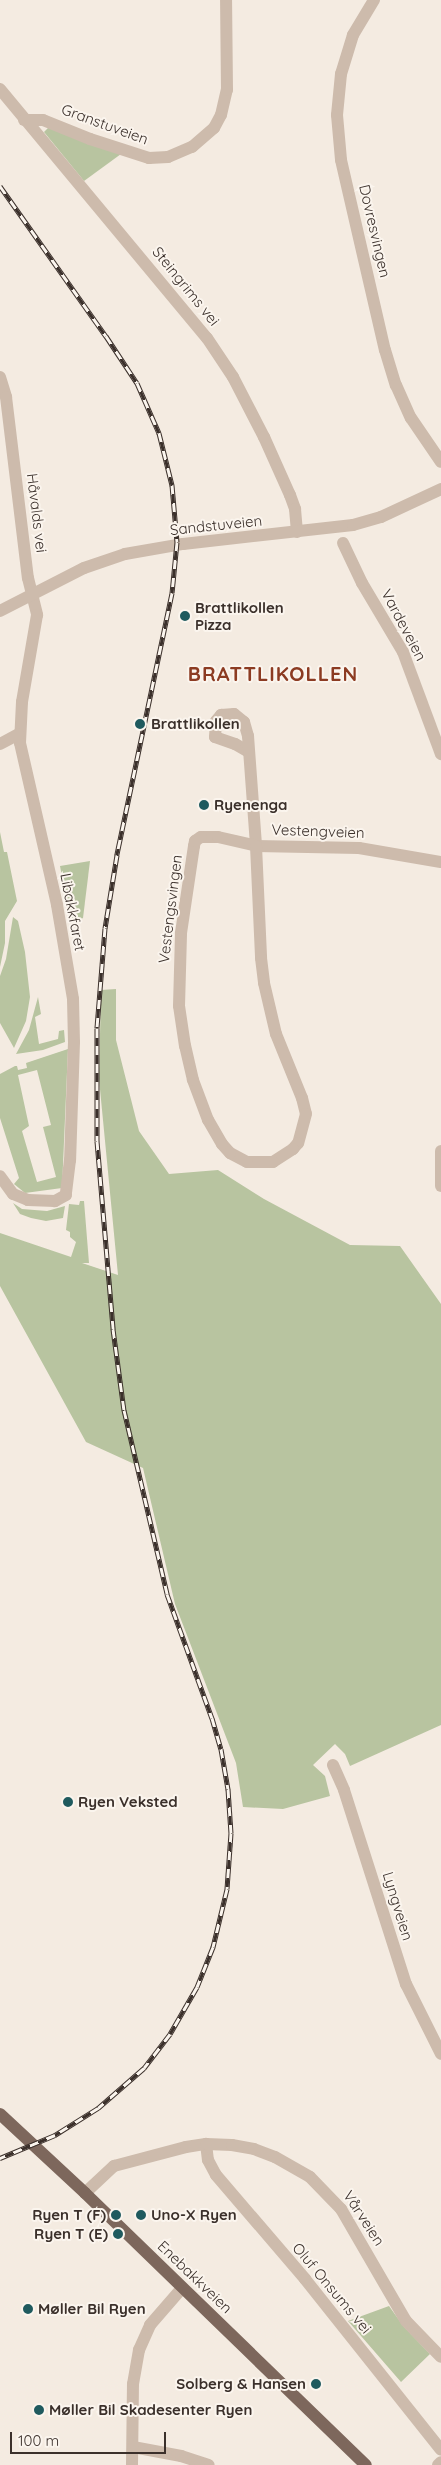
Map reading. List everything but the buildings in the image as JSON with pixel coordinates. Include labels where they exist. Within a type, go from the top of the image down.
[{"type":"main road","name":"Enebakkveien","points":[[0,2114],[86,2193],[366,2465]]},
{"type":"street","name":"Granstuveien","points":[[24,120],[43,120],[90,139],[149,158],[168,157],[192,147],[214,128],[221,114],[227,90],[226,0]]},
{"type":"street","name":"Dovresvingen","points":[[374,0],[353,34],[341,74],[337,115],[342,160],[385,350],[396,385],[411,418],[441,462]]},
{"type":"street","name":"Steingrims vei","points":[[0,90],[188,313],[229,371],[253,414],[280,471],[295,509],[297,532]]},
{"type":"street","name":"Håvalds vei","points":[[0,377],[28,578],[33,594]]},
{"type":"street","name":"Sandstuveien","points":[[0,611],[84,568],[125,554],[183,544],[338,528],[376,519],[441,489]]},
{"type":"street","name":"Vardeveien","points":[[343,543],[362,583],[403,652],[441,754]]},
{"type":"street","name":"Libakkfaret","points":[[0,1176],[12,1194],[22,1199],[37,1201],[55,1200],[66,1195],[70,1160],[74,1042],[73,999],[56,905],[19,734],[37,615],[33,594]]},
{"type":"street","points":[[0,744],[19,734]]},
{"type":"street","name":"Vestengveien","points":[[249,752],[256,846],[359,848],[441,862]]},
{"type":"street","name":"Vestengsvingen","points":[[201,837],[218,837],[256,846],[260,958],[264,984],[276,1034],[302,1098],[306,1114],[298,1143],[293,1149],[273,1162],[257,1164],[247,1162],[230,1153],[208,1120],[193,1080],[185,1046],[179,1006],[178,965],[195,841],[201,837]]},
{"type":"street","points":[[441,1151],[441,1186]]},
{"type":"street","name":"Lyngveien","points":[[333,1765],[344,1790],[406,1984],[441,2054]]},
{"type":"street","name":"Vårveien","points":[[86,2193],[105,2173],[121,2163],[206,2144],[232,2145],[262,2152],[286,2162],[317,2184],[350,2221],[406,2320],[441,2358]]},
{"type":"street","name":"Oluf Onsums vei","points":[[206,2144],[208,2160],[216,2175],[305,2279],[441,2450]]},
{"type":"street","points":[[132,2465],[134,2384],[139,2350],[150,2325],[182,2288]]},
{"type":"street","points":[[133,2447],[181,2456],[209,2465]]},
{"type":"street","points":[[438,2465],[441,2462]]},
{"type":"green space","points":[[49,127],[121,154],[84,181],[44,132]]},
{"type":"green space","points":[[0,832],[4,852],[7,852],[17,901],[5,921],[5,943],[0,967]]},
{"type":"green space","points":[[90,861],[83,918],[71,924],[60,866]]},
{"type":"green space","points":[[13,917],[18,921],[25,952],[30,997],[26,1021],[14,1048],[0,1023],[0,976],[6,959]]},
{"type":"green space","points":[[116,989],[116,1040],[139,1131],[169,1174],[218,1170],[264,1199],[350,1245],[400,1246],[441,1304],[441,1725],[350,1766],[345,1754],[335,1744],[313,1765],[325,1776],[330,1796],[283,1809],[243,1807],[236,1763],[175,1604],[143,1468],[86,1442],[0,1286],[0,1233],[71,1257],[76,1242],[70,1237],[70,1232],[66,1230],[69,1204],[79,1205],[80,1201],[84,1201],[89,1263],[82,1263],[118,1275],[99,1079],[101,990]]},
{"type":"green space","points":[[38,997],[41,1014],[35,1017],[39,1044],[58,1039],[59,1031],[64,1030],[65,1042],[43,1050],[16,1054],[29,1030]]},
{"type":"green space","points":[[68,1049],[62,1188],[25,1193],[14,1184],[19,1178],[0,1118],[0,1074],[15,1066],[17,1066],[18,1070],[27,1068],[26,1063]],"holes":[[[37,1070],[51,1125],[43,1127],[56,1177],[37,1182],[22,1131],[29,1126],[18,1075]]]},
{"type":"green space","points":[[13,1203],[22,1209],[47,1211],[65,1206],[63,1218],[46,1221],[31,1218],[20,1214]]},
{"type":"green space","points":[[389,2306],[404,2327],[430,2354],[401,2382],[348,2321]]},
{"type":"railway","points":[[0,186],[137,383],[159,433],[172,485],[177,542],[172,593],[117,855],[105,928],[97,1028],[97,1141],[113,1329],[124,1410],[167,1594],[212,1718],[221,1749],[228,1789],[231,1833],[227,1889],[213,1947],[197,1987],[170,2034],[144,2068],[98,2108],[55,2135],[0,2158]]},
{"type":"place","name":"Brattlikollen Pizza","points":[[185,616]]},
{"type":"place","name":"Brattlikollen","points":[[140,724]]},
{"type":"place","name":"Ryenenga","points":[[204,805]]},
{"type":"place","name":"Ryen Veksted","points":[[68,1802]]},
{"type":"place","name":"Ryen T (F)","points":[[116,2215]]},
{"type":"place","name":"Uno-X Ryen","points":[[141,2215]]},
{"type":"place","name":"Ryen T (E)","points":[[118,2234]]},
{"type":"place","name":"Møller Bil Ryen","points":[[28,2309]]},
{"type":"place","name":"Solberg & Hansen","points":[[316,2384]]},
{"type":"place","name":"Møller Bil Skadesenter Ryen","points":[[39,2410]]},
{"type":"district","name":"BRATTLIKOLLEN","points":[[273,673]]}]
